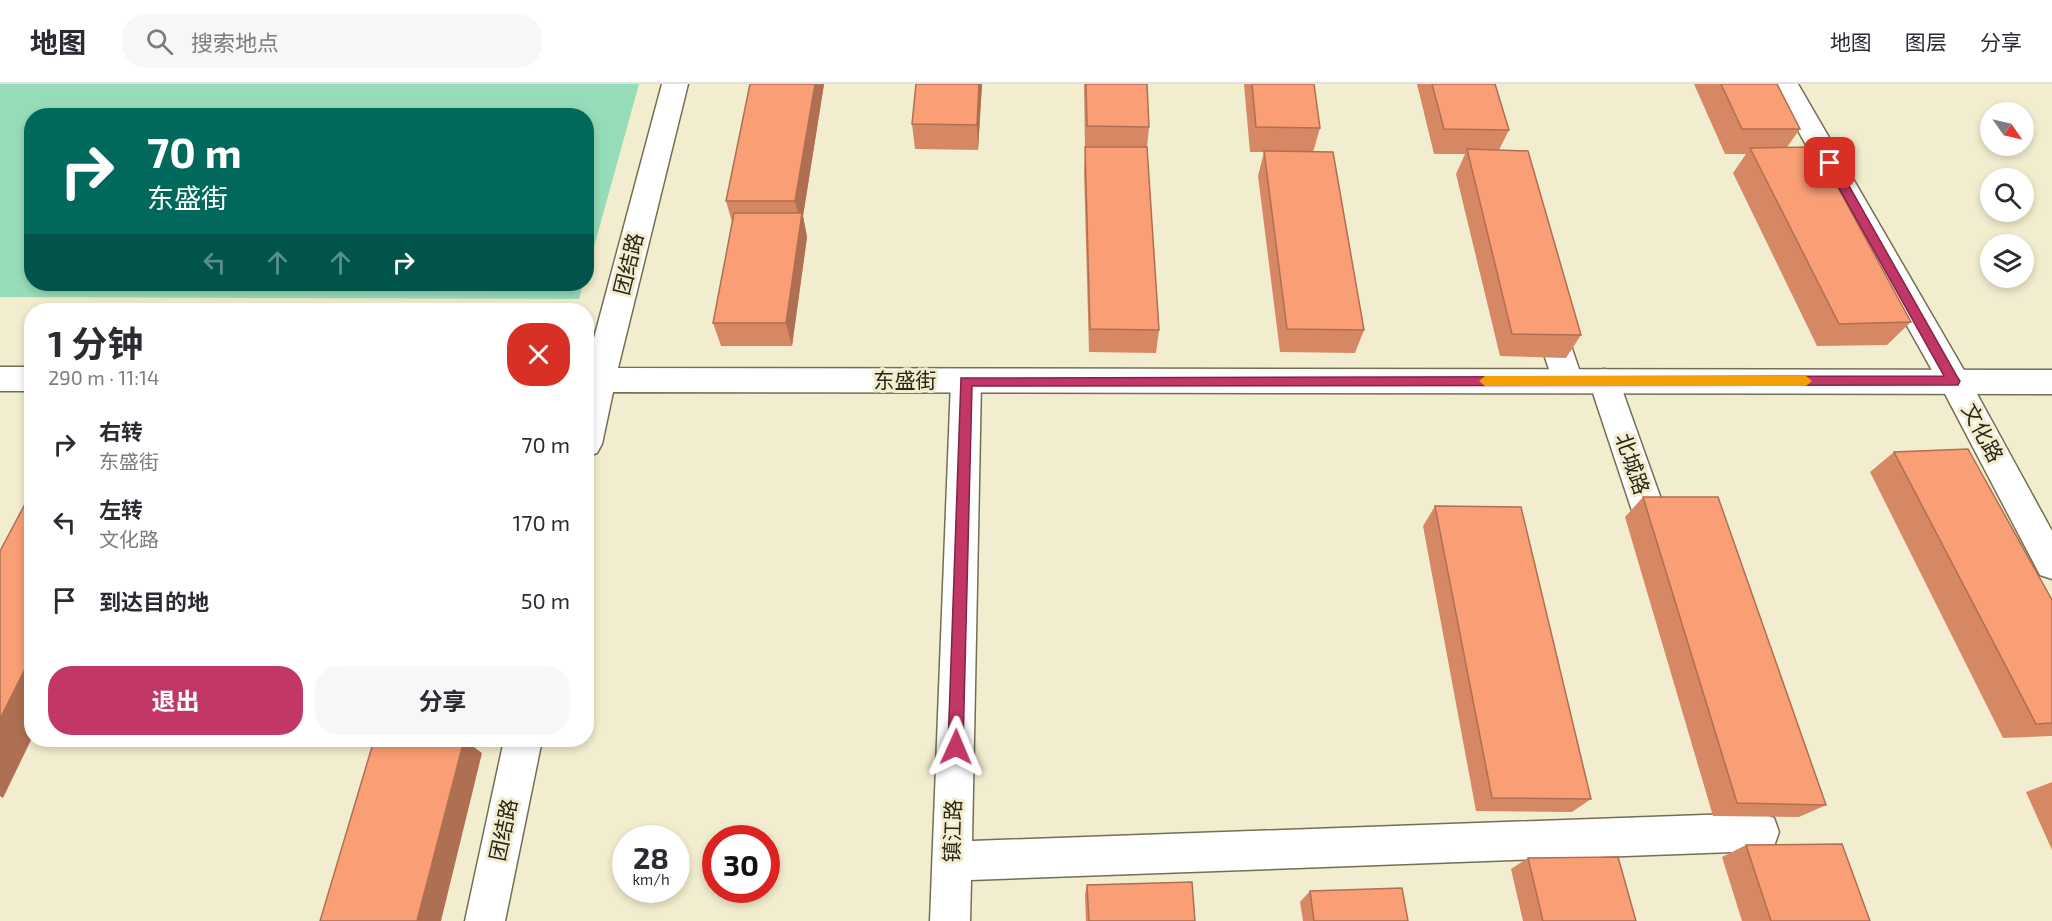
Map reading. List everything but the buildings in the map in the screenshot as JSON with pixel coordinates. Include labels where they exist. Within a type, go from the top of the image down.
[{"type":"street","name":"团结路","points":[[594,376],[675,84]]},
{"type":"street","name":"文化路","points":[[1785,84],[1954,381],[2052,564]]},
{"type":"street","points":[[1538,293],[1568,381]]},
{"type":"street","points":[[0,379],[24,379]]},
{"type":"street","name":"东盛街","points":[[594,380],[2052,382]]},
{"type":"street","name":"镇江路","points":[[950,921],[966,381]]},
{"type":"street","name":"北城路","points":[[1604,381],[1670,573]]},
{"type":"street","name":"团结路","points":[[484,921],[521,747]]},
{"type":"street","points":[[952,861],[1760,832]]},
{"type":"green space","points":[[0,84],[639,84],[594,247],[594,108],[24,108],[24,291],[581,291],[579,299],[0,297]]},
{"type":"slow traffic","points":[[1485,381],[1806,381]]},
{"type":"route","points":[[956,747],[966,381],[1954,381],[1830,163]]}]
